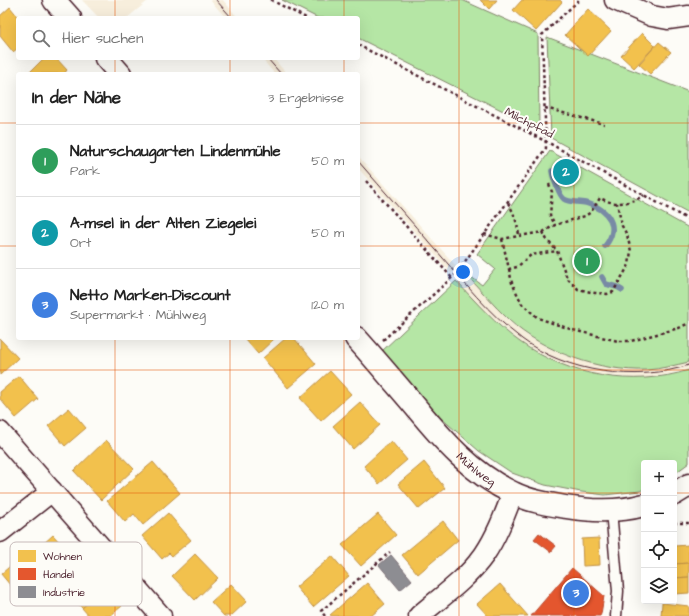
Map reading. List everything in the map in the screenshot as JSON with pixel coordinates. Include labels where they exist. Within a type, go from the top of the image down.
[{"type":"street","points":[[54,0],[68,16]]},
{"type":"street","points":[[614,0],[652,16],[668,19],[689,16]]},
{"type":"street","points":[[108,60],[118,72]]},
{"type":"street","name":"Mühlweg","points":[[358,340],[436,432],[468,464],[513,493],[527,498],[581,510],[611,510],[641,506]]},
{"type":"street","points":[[0,432],[97,542]]},
{"type":"street","points":[[677,492],[689,485]]},
{"type":"street","points":[[0,532],[52,491]]},
{"type":"street","points":[[419,616],[460,581],[484,554],[504,517],[513,493]]},
{"type":"street","points":[[142,593],[162,616]]},
{"type":"lane","points":[[611,510],[618,591],[616,616]]},
{"type":"path","points":[[271,0],[302,16]]},
{"type":"path","points":[[381,342],[452,278],[546,148],[547,142],[542,35],[578,0]]},
{"type":"path","name":"Milchpfad","points":[[360,46],[547,142],[689,220]]},
{"type":"path","points":[[545,108],[604,124]]},
{"type":"path","points":[[366,181],[452,278]]},
{"type":"path","points":[[549,184],[552,192],[550,215],[555,225]]},
{"type":"path","points":[[484,234],[502,239],[543,232],[555,225],[585,216],[591,212],[600,198],[607,202],[617,203],[637,199],[644,195]]},
{"type":"path","points":[[507,203],[511,207],[519,236]]},
{"type":"path","points":[[543,232],[547,240],[556,251],[567,278],[578,289],[595,293],[607,294],[613,292],[629,265],[631,251],[627,235],[622,226],[617,203]]},
{"type":"path","points":[[502,239],[506,263],[512,283],[522,304],[538,318],[573,330],[618,342],[631,341],[679,328],[689,323]]},
{"type":"path","points":[[509,269],[517,267],[531,256],[556,251]]},
{"type":"path","points":[[677,523],[689,523]]},
{"type":"path","points":[[325,616],[321,611],[390,552]]},
{"type":"shaded area","points":[[82,0],[149,0],[129,16],[97,16]]},
{"type":"shaded area","points":[[210,0],[223,0],[236,16],[224,16]]},
{"type":"shaded area","points":[[263,60],[275,60],[285,72],[273,72]]},
{"type":"shaded area","points":[[360,158],[456,266],[452,274],[360,170]]},
{"type":"shaded area","points":[[463,271],[509,321],[528,336],[565,355],[583,361],[625,369],[668,367],[689,362],[689,370],[649,378],[629,378],[595,374],[569,368],[520,342],[486,313],[456,281]]},
{"type":"green space","points":[[282,0],[462,0],[538,34],[539,129],[360,39],[360,16],[314,16]]},
{"type":"green space","points":[[547,37],[689,92],[689,213],[551,138]]},
{"type":"green space","points":[[550,151],[689,228],[689,362],[663,368],[629,370],[611,368],[574,358],[538,342],[523,331],[509,320],[491,302],[463,271],[482,285],[495,269],[477,254]]},
{"type":"green space","points":[[456,281],[486,313],[511,335],[539,354],[559,363],[580,371],[602,376],[624,378],[646,378],[689,370],[689,463],[677,472],[677,460],[641,460],[640,491],[605,495],[545,485],[512,473],[479,451],[441,418],[381,352]]},
{"type":"building: Wohnen","points":[[480,0],[497,0],[489,9]]},
{"type":"building: Wohnen","points":[[522,0],[560,0],[562,2],[536,31],[513,10]]},
{"type":"building: Wohnen","points":[[10,7],[17,16],[16,16],[16,50],[13,52],[0,36],[0,16]]},
{"type":"building: Wohnen","points":[[588,9],[611,31],[588,56],[565,35]]},
{"type":"building: Wohnen","points":[[642,33],[655,46],[634,68],[621,56]]},
{"type":"building: Wohnen","points":[[659,42],[671,52],[650,74],[639,64]]},
{"type":"building: Wohnen","points":[[42,60],[58,60],[67,70],[66,72],[30,72]]},
{"type":"building: Wohnen","points":[[0,339],[18,358],[0,375]]},
{"type":"building: Wohnen","points":[[246,340],[273,340],[258,354]]},
{"type":"building: Wohnen","points":[[284,340],[296,340],[316,364],[288,388],[263,358]]},
{"type":"building: Wohnen","points":[[330,371],[351,394],[321,421],[300,398]]},
{"type":"building: Wohnen","points":[[19,376],[38,399],[16,418],[0,399],[0,392]]},
{"type":"building: Wohnen","points":[[360,402],[380,425],[353,449],[333,426]]},
{"type":"building: Wohnen","points":[[69,408],[86,428],[65,446],[48,426]]},
{"type":"building: Wohnen","points":[[106,440],[134,469],[101,500],[74,471]]},
{"type":"building: Wohnen","points":[[391,441],[407,460],[379,484],[364,466]]},
{"type":"building: Wohnen","points":[[153,462],[180,493],[143,525],[134,514],[125,522],[107,501]]},
{"type":"building: Wohnen","points":[[424,462],[445,488],[419,509],[398,484]]},
{"type":"building: Wohnen","points":[[168,513],[191,540],[172,556],[169,553],[162,559],[142,536]]},
{"type":"building: Wohnen","points":[[378,514],[396,535],[361,566],[342,545]]},
{"type":"building: Wohnen","points":[[443,521],[458,540],[418,574],[402,555]]},
{"type":"building: Wohnen","points":[[53,535],[59,542],[45,542]]},
{"type":"building: Wohnen","points":[[599,538],[600,565],[583,566],[582,539]]},
{"type":"building: Wohnen","points":[[689,545],[689,563],[677,564],[677,546]]},
{"type":"building: Wohnen","points":[[195,554],[218,578],[195,600],[172,576]]},
{"type":"building: Wohnen","points":[[332,556],[349,576],[313,607],[296,587]]},
{"type":"building: Wohnen","points":[[689,563],[689,577],[677,578],[677,564]]},
{"type":"building: Wohnen","points":[[10,566],[10,585],[1,574]]},
{"type":"building: Wohnen","points":[[689,577],[689,593],[677,594],[677,578]]},
{"type":"building: Wohnen","points":[[367,583],[385,604],[371,616],[330,615]]},
{"type":"building: Wohnen","points":[[231,584],[247,601],[231,616],[224,616],[211,602]]},
{"type":"building: Wohnen","points":[[500,584],[528,616],[488,616],[477,604]]},
{"type":"building: Wohnen","points":[[662,604],[689,606],[689,616],[661,616]]},
{"type":"building: Wohnen","points":[[84,606],[122,606],[110,616],[89,616],[82,608]]},
{"type":"building: Handel","points":[[539,533],[556,546],[551,552],[534,539]]},
{"type":"building: Handel","points":[[572,568],[604,596],[600,616],[531,616]]},
{"type":"building: Industrie","points":[[391,555],[412,580],[400,590],[379,565]]},
{"type":"waterway","points":[[552,171],[558,190],[564,199],[583,202],[594,206],[600,209],[610,219],[612,232],[610,239],[605,246]]},
{"type":"waterway","points":[[602,277],[606,284],[622,290]]},
{"type":"tram line","points":[[216,0],[230,16]]},
{"type":"tram line","points":[[269,60],[279,72]]},
{"type":"tram line","points":[[360,163],[487,308],[522,339],[539,350],[559,360],[602,371],[647,373],[689,365]]},
{"type":"place","name":"A-msel in der Alten Ziegelei","points":[[566,172]]},
{"type":"place","name":"Naturschaugarten Lindenmühle","points":[[587,261]]},
{"type":"place","name":"Netto Marken-Discount","points":[[576,593]]}]
